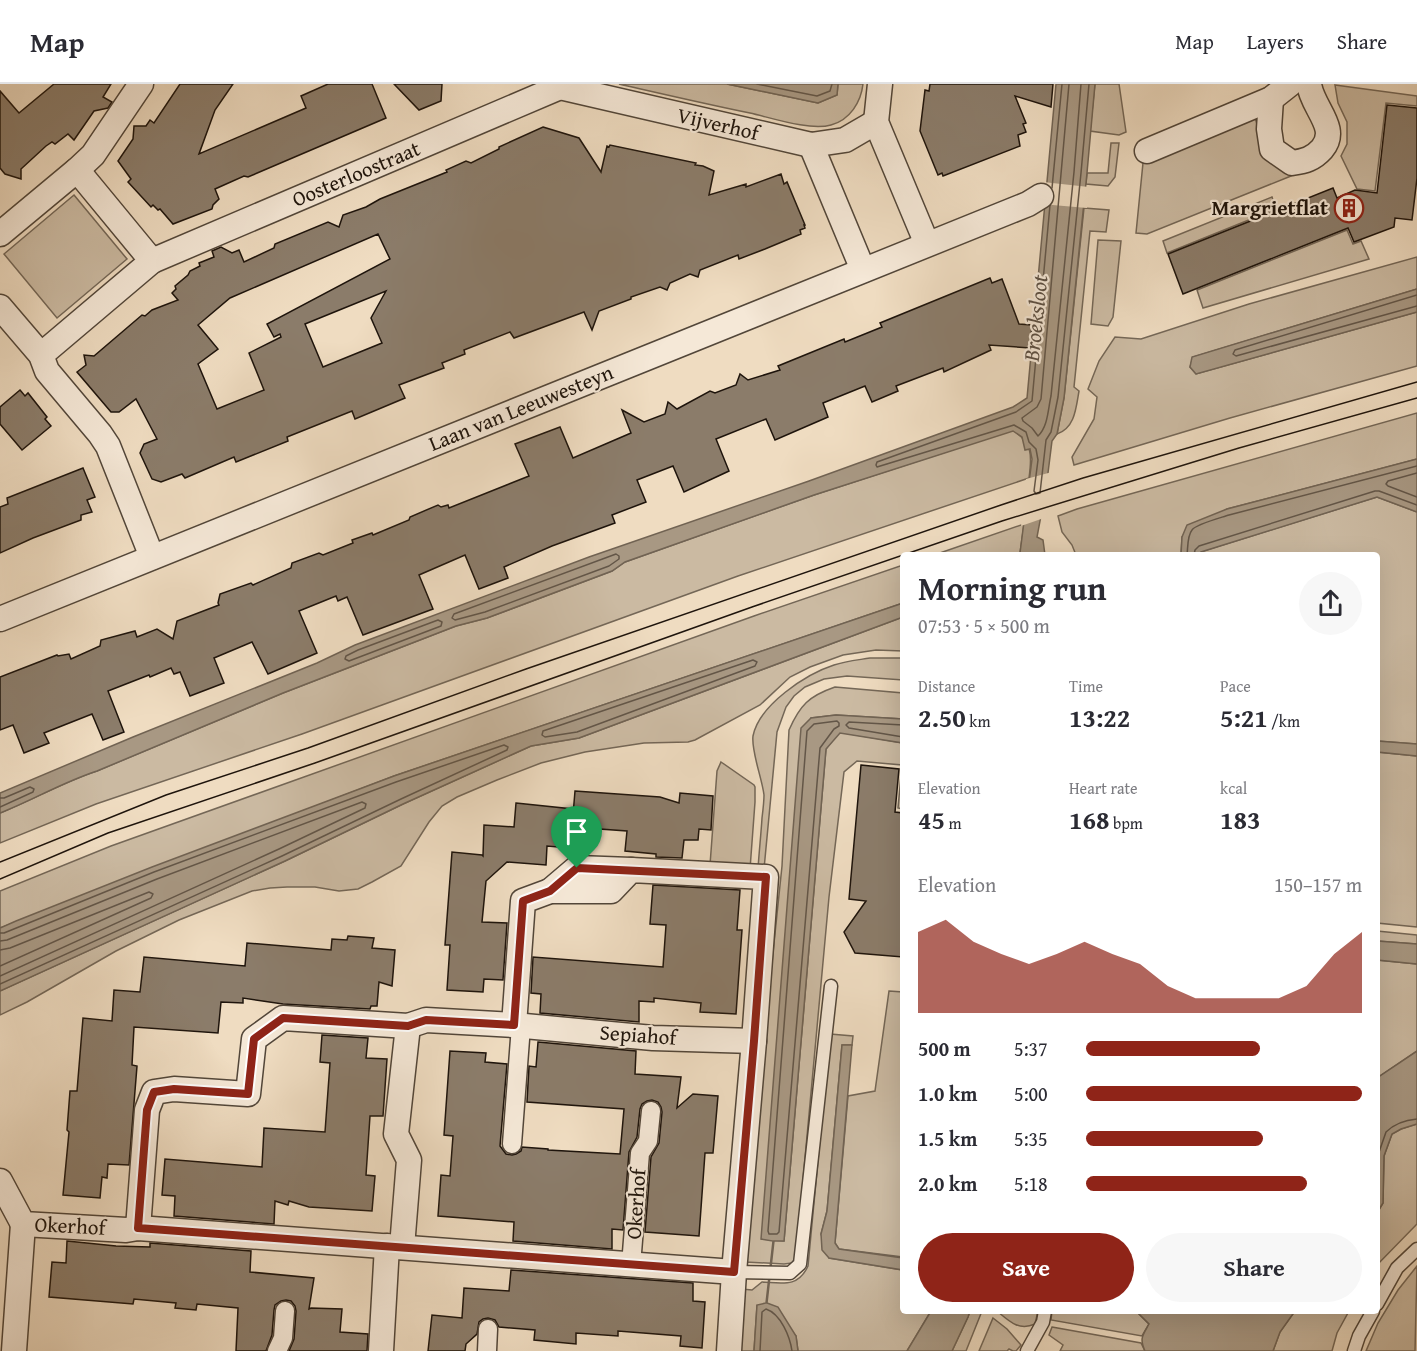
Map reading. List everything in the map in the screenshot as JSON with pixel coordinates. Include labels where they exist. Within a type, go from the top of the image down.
[{"type":"street","points":[[0,234],[93,155],[141,84]]},
{"type":"street","points":[[880,84],[876,122],[927,244]]},
{"type":"street","points":[[1146,151],[1271,99],[1290,84]]},
{"type":"street","points":[[1271,99],[1269,129],[1272,149],[1292,163],[1306,161],[1317,154],[1326,143],[1329,130],[1310,93],[1309,84]]},
{"type":"street","name":"Vijverhof","points":[[560,86],[811,145],[845,140],[876,122]]},
{"type":"street","name":"Oosterloostraat","points":[[40,355],[152,261],[560,86]]},
{"type":"street","points":[[811,145],[863,270]]},
{"type":"street","points":[[77,170],[152,261]]},
{"type":"street","name":"Laan van Leeuwesteyn","points":[[0,619],[1028,204],[1041,196]]},
{"type":"street","points":[[0,307],[40,355],[47,371],[108,446],[152,557]]},
{"type":"street","points":[[512,1144],[523,901],[550,891],[611,891],[631,870],[766,877],[729,1351]]},
{"type":"street","name":"Sepiahof","points":[[138,1228],[147,1110],[154,1092],[174,1089],[248,1094],[254,1039],[283,1018],[408,1026],[426,1020],[653,1038],[754,1041]]},
{"type":"street","points":[[381,1351],[409,1160],[396,1134],[408,1026]]},
{"type":"street","name":"Okerhof","points":[[631,1265],[639,1153],[648,1141],[651,1111]]},
{"type":"street","name":"Okerhof","points":[[0,1180],[23,1224],[126,1230],[138,1228],[734,1272]]},
{"type":"street","points":[[14,1351],[23,1224]]},
{"type":"street","points":[[276,1351],[283,1338],[285,1311]]},
{"type":"street","points":[[487,1351],[488,1329]]},
{"type":"lane","points":[[734,1272],[790,1273],[800,1264],[831,986]]},
{"type":"lane","points":[[1380,1299],[1397,1268],[1417,1249]]},
{"type":"lane","points":[[1027,1351],[1045,1314]]},
{"type":"lane","points":[[1354,1351],[1359,1336],[1371,1314]]},
{"type":"shaded area","points":[[619,84],[727,84],[818,103],[837,95],[838,84],[863,84],[857,104],[849,115],[838,123],[813,126]]},
{"type":"shaded area","points":[[1095,84],[1119,84],[1126,132],[1119,135],[1090,131]]},
{"type":"shaded area","points":[[1335,85],[1417,96],[1417,106],[1386,103],[1375,191],[1357,189],[1341,156],[1347,144],[1347,122],[1338,103]]},
{"type":"shaded area","points":[[1254,115],[1259,130],[1291,176],[1147,234],[1136,233],[1145,158]]},
{"type":"shaded area","points":[[1111,143],[1119,143],[1115,177],[1108,186],[1086,184],[1087,173],[1108,173]]},
{"type":"shaded area","points":[[74,195],[127,259],[57,318],[4,254]]},
{"type":"shaded area","points":[[1272,197],[1276,209],[1167,253],[1163,241]]},
{"type":"shaded area","points":[[1084,208],[1109,210],[1106,232],[1090,231],[1074,387],[1079,391],[1071,422],[1068,427],[1057,434],[1064,398]]},
{"type":"shaded area","points":[[1347,230],[1353,244],[1361,241],[1369,259],[1203,308],[1197,290]]},
{"type":"shaded area","points":[[1098,240],[1121,241],[1113,317],[1108,326],[1091,324]]},
{"type":"shaded area","points":[[1417,257],[1417,289],[1193,357],[1190,367],[1196,374],[1417,312],[1417,366],[1230,418],[1074,465],[1072,457],[1094,419],[1097,397],[1088,389],[1099,361],[1115,337],[1141,339],[1249,304]]},
{"type":"shaded area","points":[[1417,413],[1417,459],[1227,509],[1182,537],[1181,552],[1075,552],[1062,532],[1058,516]]},
{"type":"shaded area","points":[[1013,430],[1020,435],[1030,451],[1029,478],[738,576],[302,734],[96,804],[0,843],[0,813],[72,780],[283,693],[456,626],[487,618],[612,571],[625,562],[814,495]]},
{"type":"shaded area","points":[[1377,497],[1417,512],[1417,744],[1380,741],[1380,552],[1200,552]]},
{"type":"shaded area","points":[[1024,524],[1020,552],[943,552]]},
{"type":"shaded area","points":[[900,566],[900,604],[394,776],[0,928],[0,891],[111,846]]},
{"type":"shaded area","points":[[900,618],[900,651],[876,650],[843,655],[810,667],[790,677],[760,705],[695,740],[644,743],[585,752],[541,763],[497,780],[442,806],[401,866],[358,889],[339,891],[315,887],[287,887],[252,891],[179,920],[116,951],[0,1015],[0,991],[531,746],[579,738]]},
{"type":"shaded area","points":[[870,658],[900,658],[900,680],[847,676],[824,679],[805,687],[794,696],[786,707],[777,732],[764,869],[758,869],[764,795],[753,742],[757,724],[774,702],[798,683],[823,669]]},
{"type":"shaded area","points":[[835,687],[900,693],[900,719],[836,715],[811,718],[762,1239],[784,1241],[826,749],[839,732],[900,742],[900,765],[857,761],[844,772],[829,897],[796,1256],[792,1263],[784,1264],[745,1262],[782,866],[789,730],[806,702]]},
{"type":"shaded area","points":[[1380,752],[1417,756],[1417,927],[1380,923]]},
{"type":"shaded area","points":[[721,762],[755,787],[750,869],[710,865],[717,771]]},
{"type":"shaded area","points":[[1380,931],[1417,935],[1417,944],[1380,941]]},
{"type":"shaded area","points":[[1380,960],[1417,964],[1417,1051],[1380,1076]]},
{"type":"shaded area","points":[[889,991],[900,992],[900,1257],[839,1249],[835,1243],[848,1096],[875,1091]]},
{"type":"shaded area","points":[[830,1034],[853,1036],[852,1045],[842,1045],[827,1211],[821,1234],[829,1258],[900,1270],[900,1314],[929,1314],[907,1351],[798,1351],[796,1336],[757,1306],[754,1351],[738,1351],[742,1289],[752,1290],[762,1282],[789,1283],[799,1278],[808,1266]]},
{"type":"shaded area","points":[[1417,1124],[1417,1224],[1380,1262],[1380,1208],[1383,1203],[1384,1156],[1392,1134]]},
{"type":"shaded area","points":[[1417,1266],[1415,1351],[1366,1351],[1378,1323],[1398,1290]]},
{"type":"shaded area","points":[[969,1314],[981,1314],[966,1351],[952,1351]]},
{"type":"shaded area","points":[[1001,1314],[1037,1314],[1035,1324],[1029,1326],[1019,1326]]},
{"type":"shaded area","points":[[1052,1314],[1139,1314],[1149,1324],[1142,1336],[1051,1320]]},
{"type":"shaded area","points":[[1293,1314],[1347,1314],[1337,1333],[1332,1351],[1273,1351],[1280,1332]]},
{"type":"shaded area","points":[[993,1318],[1021,1345],[1016,1351],[1009,1349],[1007,1351],[979,1351]]},
{"type":"shaded area","points":[[1052,1327],[1141,1343],[1145,1351],[1060,1351],[1063,1345],[1049,1335]]},
{"type":"water","points":[[727,84],[838,84],[837,95],[818,103]]},
{"type":"water","name":"Broeksloot","points":[[1056,84],[1095,84],[1064,398],[1057,434],[1052,441],[1037,537],[1043,540],[1045,552],[1020,552],[1032,459],[1030,449],[1025,450],[1022,437],[1013,431],[814,495],[625,562],[612,571],[487,618],[456,626],[283,693],[72,780],[0,813],[0,793],[317,663],[355,645],[589,557],[1013,407],[1027,398]]},
{"type":"water","points":[[1417,289],[1417,312],[1196,374],[1190,367],[1192,357]]},
{"type":"water","points":[[1417,459],[1417,512],[1377,497],[1201,552],[1181,552],[1182,537],[1187,525],[1227,509]]},
{"type":"water","points":[[900,604],[900,618],[579,738],[531,746],[0,991],[0,928],[152,867],[394,776]]},
{"type":"water","points":[[836,715],[900,719],[900,743],[840,733],[826,749],[784,1241],[774,1241],[767,1303],[778,1307],[796,1336],[798,1351],[754,1351],[757,1305],[766,1303],[773,1241],[761,1239],[801,728],[811,718]]},
{"type":"water","points":[[1380,741],[1417,744],[1417,756],[1380,752]]},
{"type":"water","points":[[1380,941],[1417,944],[1417,964],[1380,960]]},
{"type":"water","points":[[842,1045],[852,1045],[835,1243],[839,1249],[900,1258],[900,1270],[829,1258],[822,1250],[821,1234],[827,1211]]},
{"type":"water","points":[[1417,1051],[1417,1124],[1392,1134],[1384,1156],[1383,1203],[1380,1208],[1380,1076]]},
{"type":"water","points":[[929,1314],[969,1314],[952,1351],[907,1351]]},
{"type":"water","points":[[1139,1314],[1293,1314],[1280,1332],[1273,1351],[1145,1351],[1142,1340],[1149,1324]]},
{"type":"pier","points":[[1043,182],[1089,187],[1087,208],[1041,204]]},
{"type":"pier","points":[[1052,472],[1044,518],[1021,526],[1026,479]]},
{"type":"building","points":[[54,84],[111,84],[103,97],[112,102],[108,108],[94,111],[74,140],[68,134],[55,144],[52,142],[46,146],[21,169],[21,179],[5,174],[0,168],[0,91],[19,113]]},
{"type":"building","points":[[180,84],[233,84],[215,110],[199,154],[306,108],[301,96],[328,84],[372,84],[386,118],[215,189],[219,199],[212,209],[173,224],[160,209],[158,210],[153,205],[151,207],[128,182],[131,179],[118,161],[133,139],[134,126],[146,126],[150,120],[154,123]]},
{"type":"building","points":[[394,84],[442,84],[441,101],[419,110]]},
{"type":"building","points":[[930,84],[1053,84],[1051,107],[1015,96],[1026,123],[1023,124],[1026,132],[1018,135],[1020,146],[943,176],[942,173],[938,175],[920,131],[925,90],[929,91]]},
{"type":"building","name":"Margrietflat","points":[[1387,105],[1417,108],[1417,178],[1412,220],[1395,218],[1394,227],[1354,242],[1348,228],[1183,294],[1168,254],[1333,188],[1337,198],[1355,190],[1377,193]]},
{"type":"building","points":[[543,127],[579,138],[601,172],[607,146],[610,145],[696,163],[695,165],[714,171],[709,195],[746,184],[746,187],[781,174],[784,184],[787,182],[805,228],[800,230],[801,234],[765,249],[739,259],[738,255],[700,270],[698,277],[690,274],[670,283],[667,290],[660,287],[599,311],[592,330],[584,312],[514,338],[510,332],[464,350],[465,354],[442,363],[444,368],[399,385],[405,398],[355,419],[352,411],[287,437],[288,441],[236,462],[234,457],[185,478],[182,474],[161,482],[152,479],[140,453],[144,444],[157,439],[136,399],[119,412],[111,412],[77,372],[86,365],[84,355],[94,356],[142,315],[145,316],[152,310],[178,300],[172,293],[176,289],[175,286],[190,271],[200,266],[199,263],[214,257],[212,251],[221,247],[232,253],[239,250],[244,262],[274,248],[275,244],[328,222],[339,227],[343,215],[447,172],[446,170],[466,161],[471,163]],"holes":[[[378,234],[390,259],[267,324],[274,337],[280,334],[281,337],[249,353],[264,390],[217,409],[198,364],[218,349],[198,325],[230,298]],[[386,291],[371,318],[382,343],[323,367],[305,324]]]},
{"type":"building","points":[[990,278],[992,283],[1002,279],[1019,324],[1032,325],[1030,348],[989,345],[991,350],[944,372],[943,368],[896,386],[898,391],[872,402],[865,386],[823,403],[828,417],[775,440],[766,419],[716,439],[729,471],[684,492],[673,466],[637,480],[646,502],[612,515],[615,523],[552,546],[504,567],[508,578],[479,589],[465,555],[419,575],[433,609],[363,635],[347,597],[338,601],[336,596],[299,611],[317,653],[268,674],[252,642],[214,658],[224,683],[190,696],[180,672],[174,674],[171,668],[108,691],[124,732],[103,740],[92,714],[44,733],[49,743],[24,753],[13,725],[0,730],[0,677],[57,655],[69,654],[71,659],[100,646],[101,640],[135,631],[137,637],[157,629],[173,639],[177,621],[219,605],[220,594],[251,583],[253,585],[291,568],[292,563],[319,553],[323,555],[353,543],[352,540],[372,533],[373,535],[409,520],[410,517],[438,505],[441,507],[448,505],[449,508],[529,476],[515,444],[560,427],[573,458],[631,433],[622,410],[644,422],[665,414],[668,402],[677,409],[710,391],[715,393],[736,385],[740,374],[748,380],[780,370],[778,366],[844,339],[845,342],[882,327],[880,323]]},
{"type":"building","points":[[20,390],[25,396],[28,393],[47,417],[45,419],[51,426],[22,450],[0,424],[0,407]]},
{"type":"building","points":[[83,468],[95,497],[87,500],[92,512],[81,515],[81,520],[0,553],[0,507],[8,504],[7,498]]},
{"type":"building","points":[[861,765],[899,769],[895,812],[900,813],[900,957],[855,953],[844,932],[866,901],[849,899]]},
{"type":"building","points":[[575,791],[660,797],[679,803],[680,793],[713,796],[711,830],[699,829],[698,840],[684,840],[682,858],[656,857],[656,854],[625,851],[627,831],[572,827]]},
{"type":"building","points":[[516,803],[573,809],[570,848],[547,846],[546,865],[507,862],[486,881],[482,922],[507,923],[503,980],[484,979],[483,992],[447,990],[450,945],[445,945],[452,852],[483,856],[484,825],[514,827]]},
{"type":"building","points":[[653,885],[740,890],[737,930],[742,930],[736,1014],[700,1012],[701,1003],[654,998],[654,1002],[639,1001],[639,1022],[540,1013],[541,994],[531,993],[533,957],[663,967],[666,925],[650,924]]},
{"type":"building","points":[[348,936],[374,938],[372,948],[395,950],[392,986],[379,982],[377,1006],[371,1006],[370,1009],[283,1004],[243,998],[243,1003],[221,1002],[218,1033],[134,1027],[132,1065],[137,1066],[129,1165],[108,1164],[107,1178],[102,1177],[100,1198],[63,1195],[70,1091],[77,1091],[83,1018],[112,1021],[114,990],[140,992],[144,957],[245,966],[247,943],[331,950],[332,939],[347,940]]},
{"type":"building","points":[[322,1035],[368,1038],[366,1058],[387,1059],[383,1116],[370,1116],[366,1175],[375,1176],[372,1211],[309,1207],[289,1201],[288,1205],[275,1201],[274,1224],[174,1216],[175,1196],[162,1195],[165,1159],[262,1167],[264,1128],[325,1132],[330,1063],[320,1062]]},
{"type":"building","points":[[538,1042],[636,1051],[635,1074],[681,1077],[677,1108],[693,1094],[718,1096],[713,1153],[705,1153],[699,1236],[645,1232],[651,1157],[659,1143],[662,1112],[658,1102],[652,1100],[642,1104],[640,1109],[637,1137],[629,1152],[623,1230],[612,1229],[612,1249],[513,1241],[514,1222],[438,1216],[441,1175],[450,1176],[453,1136],[444,1135],[450,1051],[486,1053],[485,1062],[507,1064],[500,1146],[506,1154],[516,1154],[521,1151],[522,1147],[620,1154],[624,1109],[527,1102],[529,1066],[536,1067]]},
{"type":"building","points":[[67,1241],[150,1247],[150,1243],[251,1251],[250,1272],[314,1278],[309,1309],[342,1309],[340,1332],[368,1334],[367,1351],[289,1351],[294,1339],[296,1311],[291,1301],[286,1300],[275,1305],[272,1335],[266,1351],[236,1351],[238,1308],[197,1304],[196,1310],[175,1308],[176,1303],[134,1299],[133,1304],[49,1297],[52,1262],[66,1263]]},
{"type":"building","points":[[511,1270],[693,1283],[693,1301],[705,1302],[702,1348],[680,1346],[681,1336],[618,1331],[618,1336],[576,1333],[576,1344],[534,1340],[535,1330],[499,1327],[495,1320],[488,1318],[479,1322],[477,1334],[466,1344],[465,1351],[428,1351],[432,1315],[462,1318],[464,1288],[509,1291]]},
{"type":"tram line","points":[[0,862],[166,795],[308,748],[526,669],[1001,505],[1083,478],[1417,382]]},
{"type":"tram line","points":[[912,552],[1002,521],[1239,448],[1417,398]]},
{"type":"tram line","points":[[0,879],[108,833],[315,763],[900,556]]},
{"type":"place","name":"Margrietflat","points":[[1349,208]]},
{"type":"route","points":[[577,868],[766,877],[734,1272],[138,1228],[147,1110],[154,1092],[174,1089],[248,1094],[254,1039],[283,1018],[408,1026],[426,1020],[514,1025],[523,901],[550,891],[577,868]]}]
